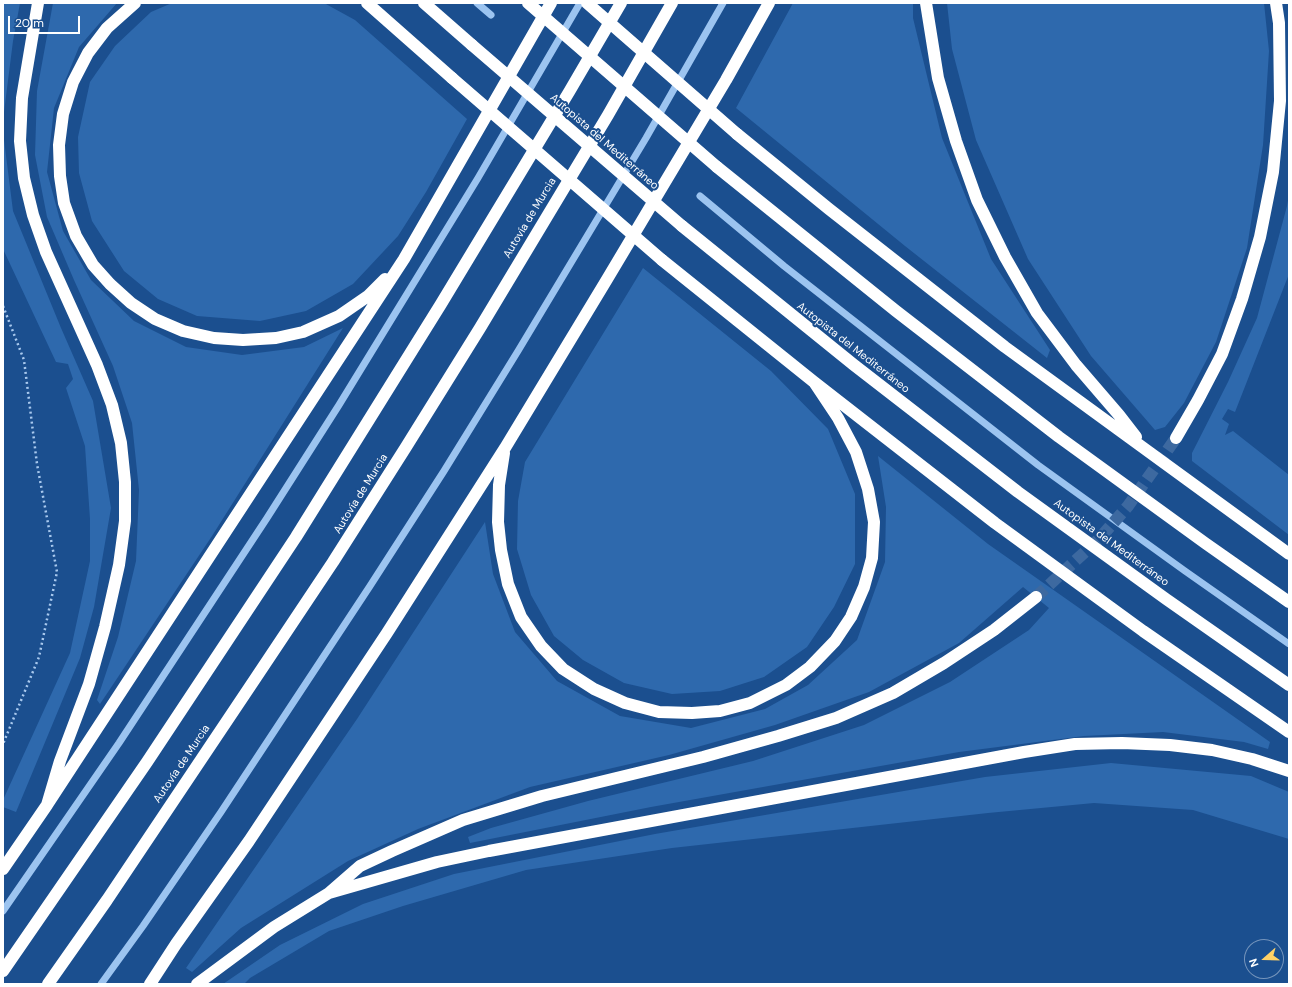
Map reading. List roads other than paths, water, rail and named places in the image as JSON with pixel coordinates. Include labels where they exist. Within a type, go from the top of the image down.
[{"type":"highway","points":[[38,3],[22,98],[20,141],[24,178],[33,215],[46,252],[97,365],[112,405],[121,443],[125,482],[125,521],[119,565],[105,627],[89,684],[60,761],[47,805]]},
{"type":"highway","points":[[135,3],[107,28],[88,53],[73,82],[63,114],[59,145],[60,176],[64,203],[76,236],[93,265],[110,284],[131,303],[156,319],[183,331],[214,338],[243,340],[276,338],[303,332],[339,316],[368,296],[404,259]]},
{"type":"highway","name":"Autopista del Mediterráneo","points":[[424,3],[682,226],[854,365],[1018,492],[1166,599],[1289,685]]},
{"type":"highway","points":[[528,3],[717,167],[896,311],[1059,437],[1289,602]]},
{"type":"highway","points":[[3,869],[47,805],[404,259],[551,3]]},
{"type":"highway","points":[[587,3],[737,134],[841,219],[1005,347],[1289,554]]},
{"type":"highway","points":[[3,971],[147,762],[300,530],[441,304],[621,3]]},
{"type":"highway","name":"Autovía de Murcia","points":[[48,984],[255,679],[384,481],[484,321],[612,108],[672,3]]},
{"type":"highway","points":[[150,984],[176,944],[249,841],[387,633],[505,448],[726,80],[769,3]]},
{"type":"highway","points":[[926,3],[938,78],[956,141],[977,200],[1005,256],[1037,313],[1076,365],[1119,415],[1142,446]]},
{"type":"highway","points":[[1176,438],[1222,354],[1242,299],[1260,237],[1273,172],[1280,101],[1279,23],[1276,3]]},
{"type":"highway","points":[[368,5],[662,260],[814,382],[995,523],[1143,631],[1289,732]]},
{"type":"highway","points":[[505,448],[499,485],[498,522],[501,550],[508,584],[521,617],[542,646],[564,669],[594,689],[625,703],[659,712],[692,714],[720,711],[750,703],[786,685],[810,667],[835,641],[851,617],[866,579],[872,558],[874,522],[868,489],[856,452],[838,418],[814,382]]},
{"type":"highway","points":[[197,984],[274,927],[329,893],[360,866],[392,851],[463,820],[542,796],[703,757],[836,718],[893,693],[944,664],[994,630],[1036,597]]},
{"type":"highway","points":[[329,893],[437,862],[489,851],[1016,753],[1074,744],[1122,743],[1170,745],[1212,750],[1252,759],[1289,771]]},
{"type":"waterway","points":[[477,3],[491,15]]},
{"type":"waterway","points":[[3,911],[119,743],[267,518],[339,405],[478,178],[580,3]]},
{"type":"waterway","points":[[101,984],[143,926],[221,812],[444,471],[646,138],[723,3]]},
{"type":"waterway","points":[[700,196],[784,266],[1038,465],[1289,644]]},
{"type":"tunnel","points":[[1036,597],[1099,539],[1128,506],[1176,438]]}]
